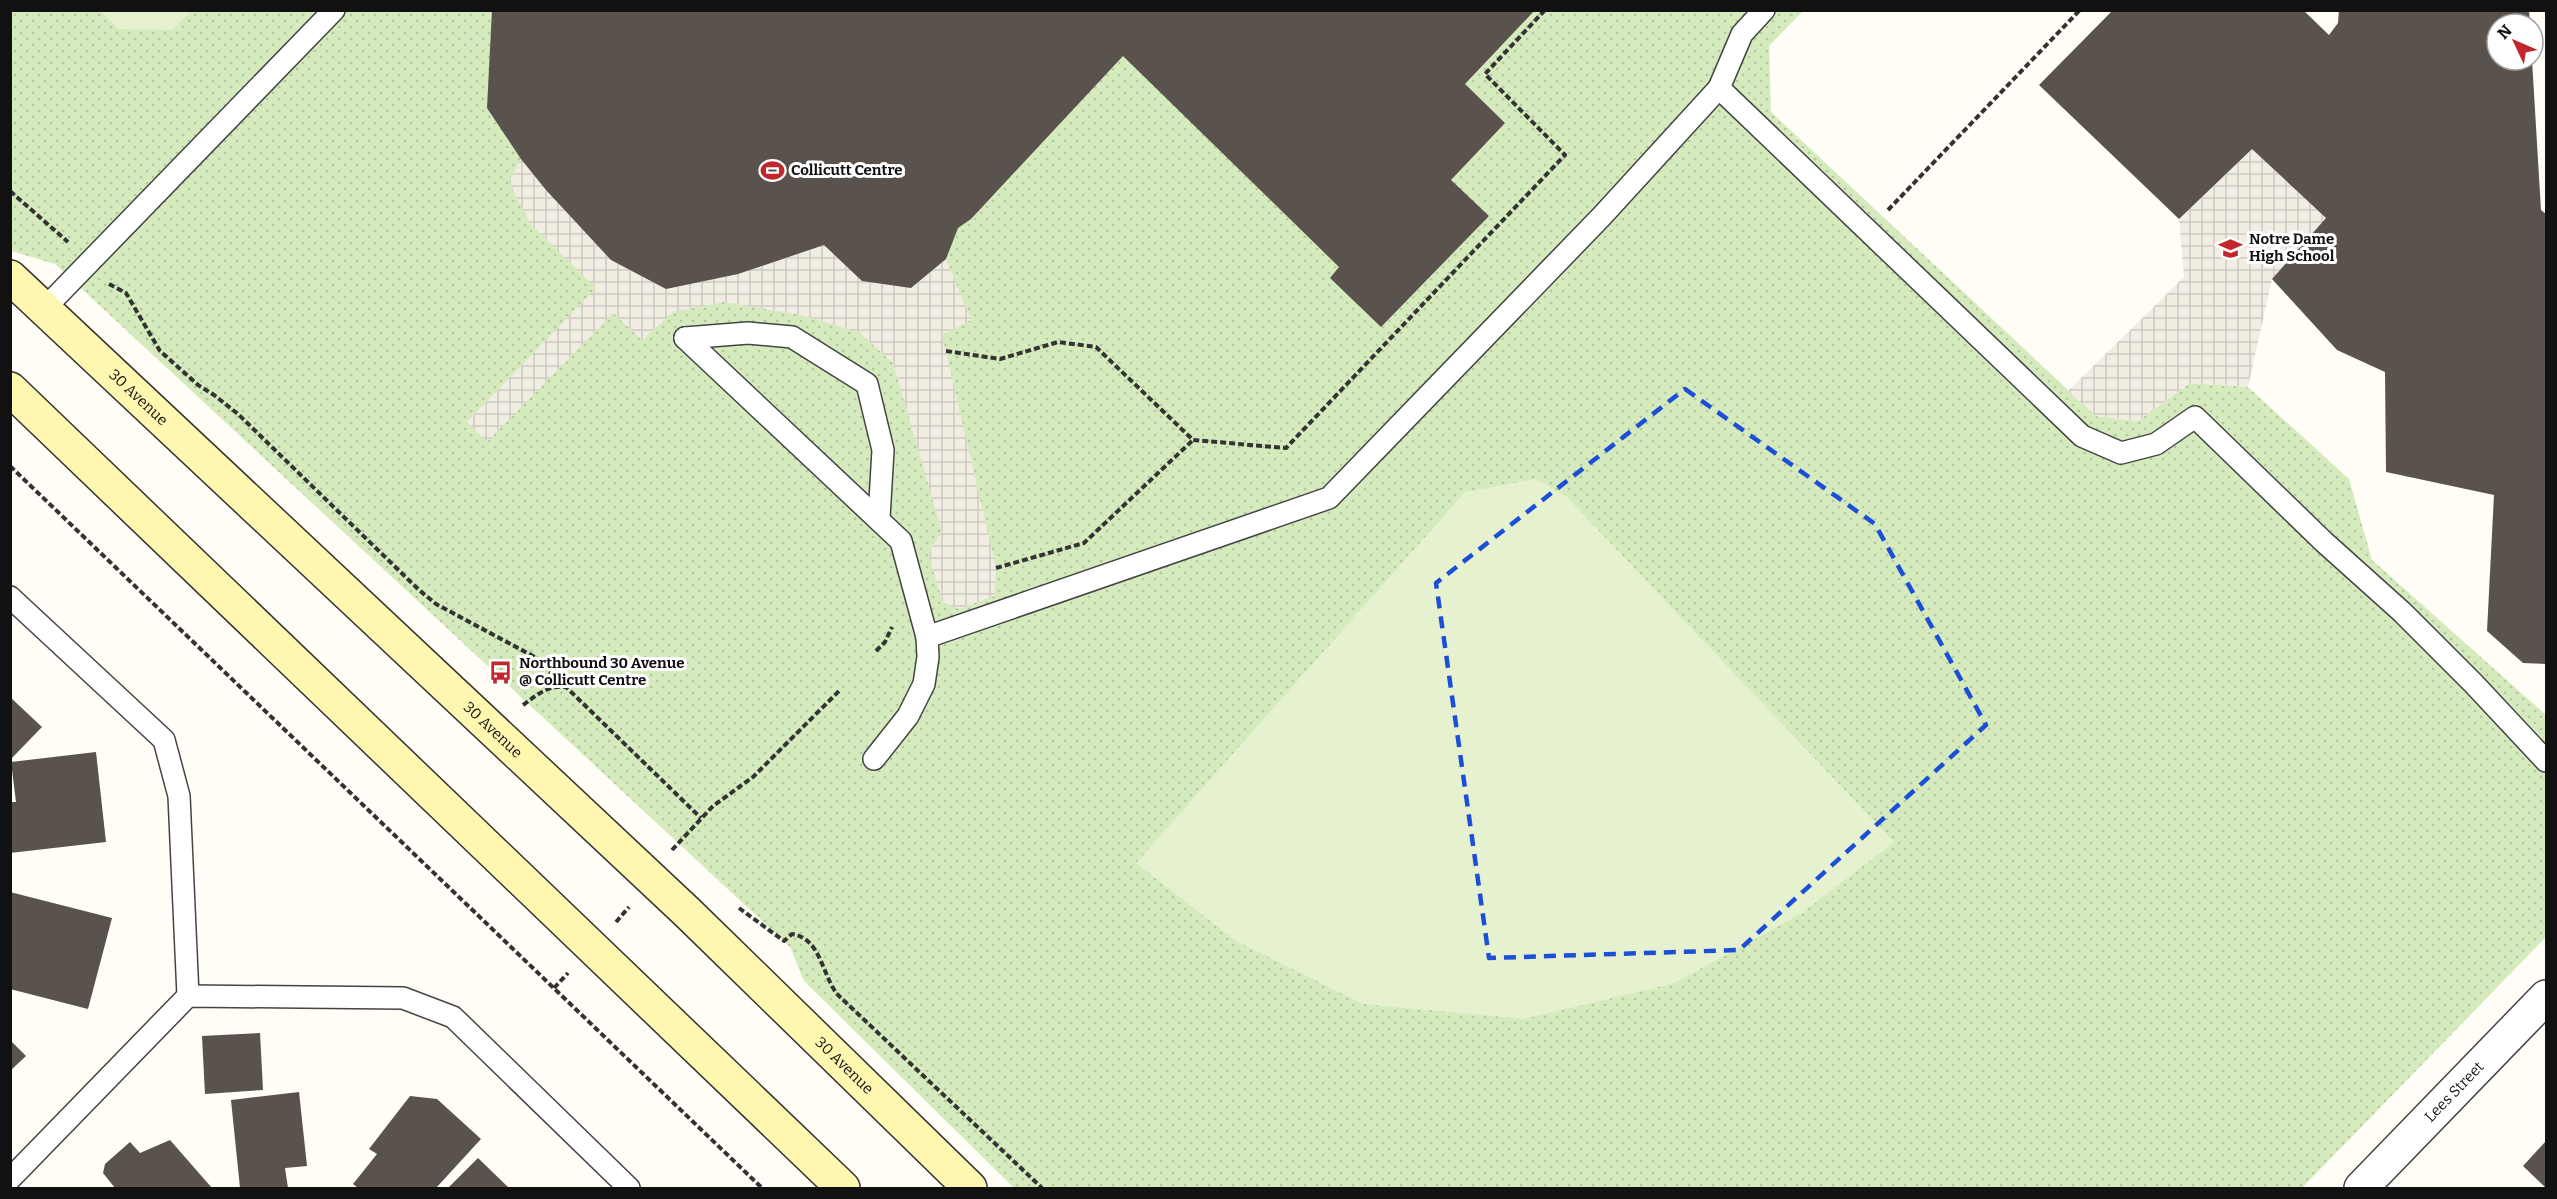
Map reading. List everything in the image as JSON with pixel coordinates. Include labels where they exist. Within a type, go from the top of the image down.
[{"type":"main road","name":"30 Avenue","points":[[10,277],[654,881],[970,1188]]},
{"type":"main road","points":[[10,389],[843,1188]]},
{"type":"street","name":"Lees Street","points":[[2361,1188],[2547,997]]},
{"type":"lane","points":[[44,309],[334,10]]},
{"type":"lane","points":[[927,637],[1329,498],[1602,216],[1719,88],[1742,34],[1764,10]]},
{"type":"lane","points":[[1719,88],[2082,436],[2121,453],[2156,444],[2195,417],[2316,534],[2402,612],[2547,761]]},
{"type":"lane","points":[[874,759],[908,716],[924,684],[928,657],[927,637],[901,541],[685,338],[748,333],[792,337],[867,384],[883,450],[879,518]]},
{"type":"lane","points":[[10,597],[164,740],[179,796],[188,996]]},
{"type":"lane","points":[[10,1179],[188,996],[403,998],[453,1017],[629,1188]]},
{"type":"path","points":[[946,351],[1000,359],[1058,342],[1096,347],[1193,440],[1286,448],[1565,155],[1485,74],[1545,10]]},
{"type":"path","points":[[1869,230],[2080,10]]},
{"type":"path","points":[[10,191],[68,243]]},
{"type":"path","points":[[107,283],[126,293],[160,351],[198,385],[238,414],[419,590],[435,604],[533,656],[701,818]]},
{"type":"path","points":[[996,568],[1084,543],[1193,440]]},
{"type":"path","points":[[10,466],[762,1188]]},
{"type":"path","points":[[876,651],[885,642],[894,622]]},
{"type":"path","points":[[523,705],[547,689],[555,686],[566,687]]},
{"type":"path","points":[[554,988],[673,861],[674,847],[701,818],[713,806],[753,777],[840,690]]},
{"type":"path","points":[[784,941],[792,934],[806,938],[816,949],[826,979],[838,995],[1042,1188]]},
{"type":"highlighted area","points":[[1685,389],[1875,524],[1986,725],[1739,950],[1489,958],[1436,583]]},
{"type":"green space","points":[[10,11],[1803,11],[1769,46],[1771,112],[2096,416],[2138,421],[2190,383],[2248,387],[2349,479],[2372,560],[2546,715],[2546,937],[2302,1188],[1831,1188],[1828,1186],[1826,1188],[1014,1188],[804,981],[790,947],[55,264],[11,251]]},
{"type":"green space","points":[[100,11],[191,11],[172,30],[119,29]]},
{"type":"green space","points":[[1536,479],[1566,496],[1894,842],[1802,913],[1675,983],[1524,1019],[1363,1004],[1236,941],[1136,863],[1465,492]]},
{"type":"shaded area","points":[[2252,149],[2326,218],[2272,279],[2248,387],[2190,383],[2138,421],[2096,416],[2068,391],[2184,277],[2179,219]]},
{"type":"shaded area","points":[[521,159],[546,190],[611,260],[666,289],[738,274],[824,245],[862,280],[911,288],[946,259],[971,320],[942,335],[996,568],[994,596],[959,609],[943,602],[928,554],[942,532],[893,363],[860,333],[801,315],[724,302],[673,312],[642,340],[613,313],[487,442],[467,422],[596,288],[530,223],[509,182]]},
{"type":"building","name":"Collicutt Centre","points":[[492,10],[1535,10],[1465,84],[1505,123],[1451,180],[1489,216],[1381,327],[1330,278],[1339,267],[1123,56],[971,219],[958,228],[946,259],[911,288],[862,281],[824,245],[738,274],[666,289],[611,260],[546,190],[521,159],[487,108]]},
{"type":"building","points":[[2113,10],[2303,10],[2329,35],[2338,23],[2339,10],[2529,10],[2529,12],[2485,12],[2485,72],[2533,72],[2541,210],[2546,214],[2546,664],[2523,663],[2487,631],[2494,495],[2386,472],[2385,372],[2337,350],[2272,279],[2326,218],[2252,149],[2179,219],[2039,85]]},
{"type":"building","points":[[10,697],[42,727],[10,760]]},
{"type":"building","points":[[96,752],[106,842],[10,853],[10,802],[16,802],[11,762]]},
{"type":"building","points":[[10,892],[112,918],[88,1009],[10,989]]},
{"type":"building","points":[[260,1033],[263,1090],[205,1094],[202,1036]]},
{"type":"building","points":[[10,1040],[26,1056],[10,1071]]},
{"type":"building","points":[[299,1092],[307,1166],[285,1168],[288,1188],[240,1188],[231,1100]]},
{"type":"building","points":[[410,1096],[437,1099],[481,1139],[436,1188],[358,1188],[353,1184],[377,1154],[369,1149]]},
{"type":"building","points":[[170,1140],[212,1188],[115,1188],[103,1173],[105,1164],[130,1142],[140,1153]]},
{"type":"building","points":[[2546,1141],[2546,1188],[2523,1166]]},
{"type":"building","points":[[478,1158],[509,1188],[448,1188]]},
{"type":"place","name":"Collicutt Centre","points":[[773,170]]},
{"type":"place","name":"Notre Dame High School","points":[[2231,248]]},
{"type":"place","name":"Northbound 30 Avenue @ Collicutt Centre","points":[[501,672]]}]
